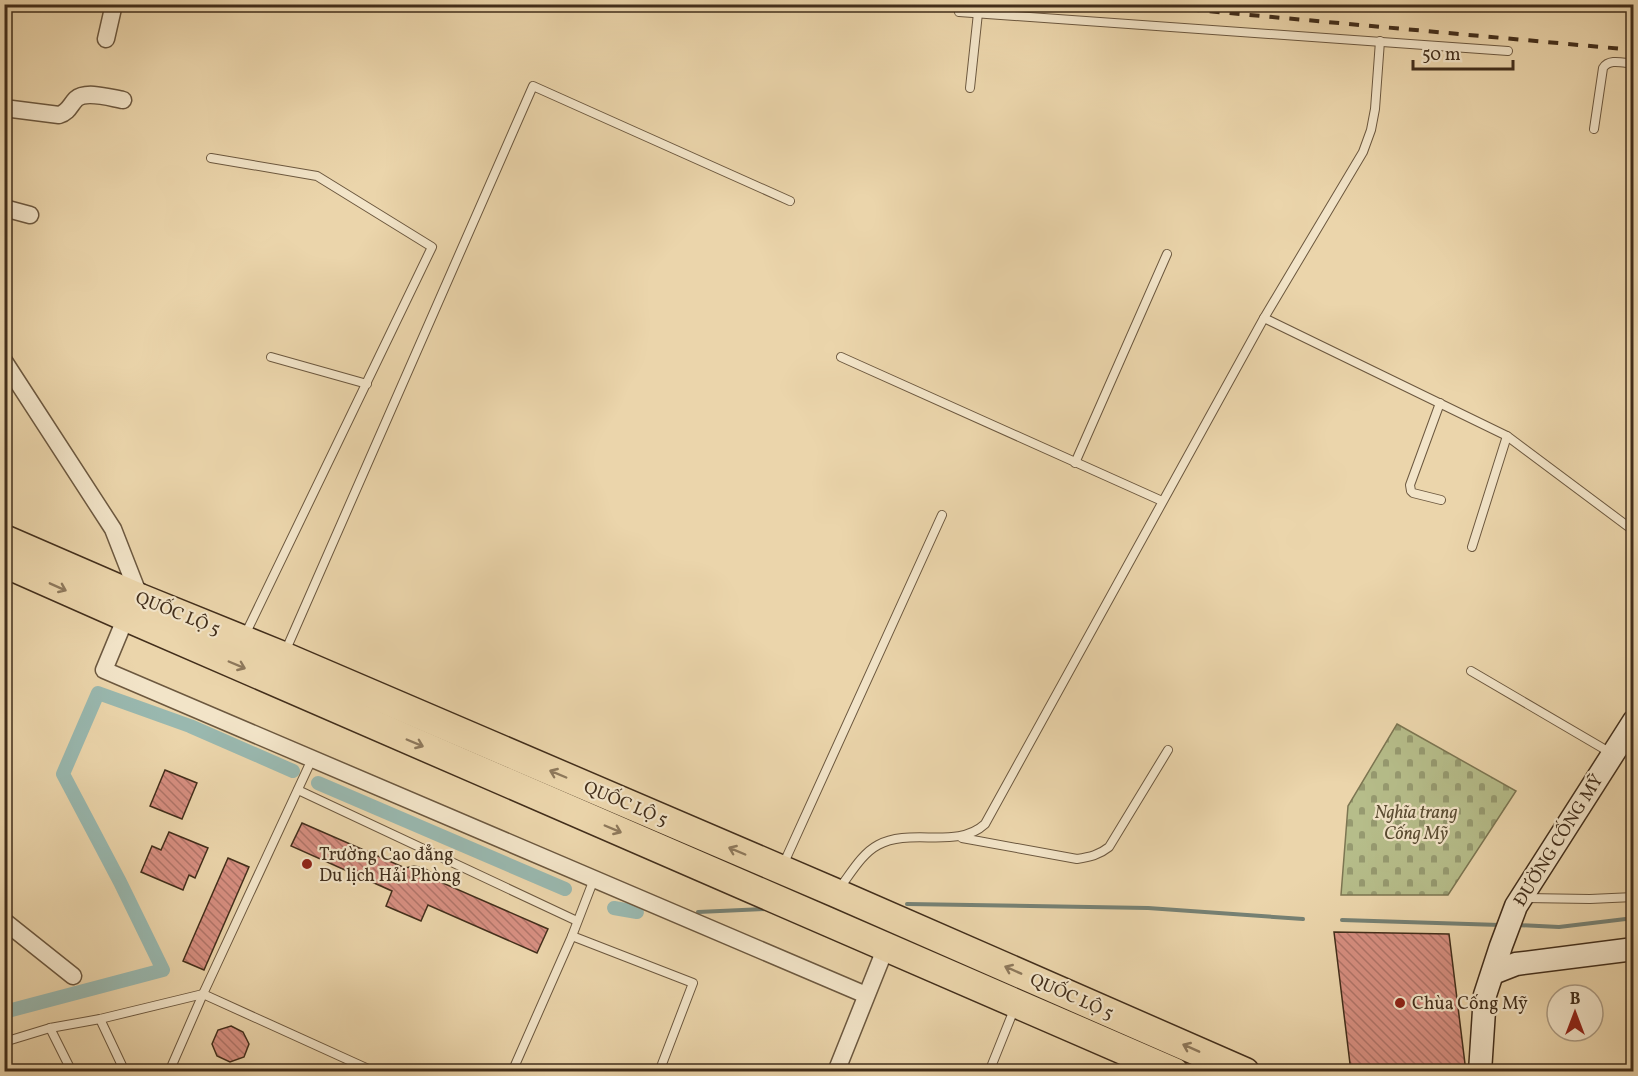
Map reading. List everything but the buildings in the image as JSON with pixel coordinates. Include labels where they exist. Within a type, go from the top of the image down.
[{"type":"highway","name":"QUỐC LỘ 5","points":[[4,538],[133,608],[886,947],[1174,1071]]},
{"type":"highway","name":"QUỐC LỘ 5","points":[[4,563],[133,608],[243,640],[284,656],[836,892],[1245,1071]]},
{"type":"street","points":[[106,39],[114,4]]},
{"type":"street","points":[[4,108],[59,114],[67,111],[77,98],[84,94],[123,100]]},
{"type":"street","points":[[4,208],[30,215]]},
{"type":"street","points":[[4,361],[113,529],[133,608],[104,670],[866,996]]},
{"type":"street","name":"ĐƯỜNG CỐNG MỸ","points":[[1480,1071],[1485,995],[1519,902],[1634,721]]},
{"type":"street","points":[[4,921],[73,976]]},
{"type":"street","points":[[836,1071],[886,947]]},
{"type":"street","points":[[1493,973],[1516,964],[1634,949]]},
{"type":"lane","points":[[959,12],[1508,51]]},
{"type":"lane","points":[[970,88],[978,13]]},
{"type":"lane","points":[[836,892],[868,853],[878,845],[903,837],[968,835],[978,831],[985,824],[1264,318],[1363,152],[1376,109],[1380,41]]},
{"type":"lane","points":[[1594,129],[1602,68],[1609,62],[1634,64]]},
{"type":"lane","points":[[284,656],[533,86],[790,201]]},
{"type":"lane","points":[[212,158],[317,176],[432,247],[243,640]]},
{"type":"lane","points":[[1076,463],[1167,254]]},
{"type":"lane","points":[[1264,318],[1507,436],[1634,531]]},
{"type":"lane","points":[[271,357],[367,384]]},
{"type":"lane","points":[[841,357],[1162,501]]},
{"type":"lane","points":[[1440,403],[1410,485],[1413,493],[1441,500]]},
{"type":"lane","points":[[1472,547],[1507,436]]},
{"type":"lane","points":[[781,870],[942,515]]},
{"type":"lane","points":[[1471,671],[1612,754]]},
{"type":"lane","points":[[956,837],[1077,859],[1101,853],[1109,847],[1168,750]]},
{"type":"lane","points":[[169,1071],[312,759]]},
{"type":"lane","points":[[298,790],[578,921]]},
{"type":"lane","points":[[512,1071],[572,936],[594,879]]},
{"type":"lane","points":[[1519,902],[1634,897]]},
{"type":"lane","points":[[572,936],[693,983],[659,1071]]},
{"type":"lane","points":[[4,1042],[50,1028],[100,1019],[203,994],[375,1071]]},
{"type":"lane","points":[[989,1071],[1017,1004]]},
{"type":"lane","points":[[100,1019],[125,1071]]},
{"type":"lane","points":[[50,1028],[72,1071]]},
{"type":"green space","name":"Nghĩa trang Cống Mỹ","points":[[1397,724],[1516,791],[1448,895],[1341,895],[1348,806]]},
{"type":"waterway","points":[[4,1012],[163,970],[63,774],[98,693],[190,726],[293,771]]},
{"type":"waterway","points":[[318,783],[565,889]]},
{"type":"waterway","points":[[907,904],[1148,908],[1303,919]]},
{"type":"waterway","points":[[614,908],[637,912]]},
{"type":"waterway","points":[[698,912],[766,909]]},
{"type":"waterway","points":[[1517,925],[1559,927],[1634,918]]},
{"type":"waterway","points":[[1342,920],[1500,925]]},
{"type":"railway","points":[[1130,4],[1634,50]]},
{"type":"railway","points":[[1235,4],[1261,6],[1288,4]]},
{"type":"place","name":"Trường Cao đẳng Du lịch Hải Phòng","points":[[307,864]]},
{"type":"place","name":"Chùa Cống Mỹ","points":[[1400,1003]]}]
